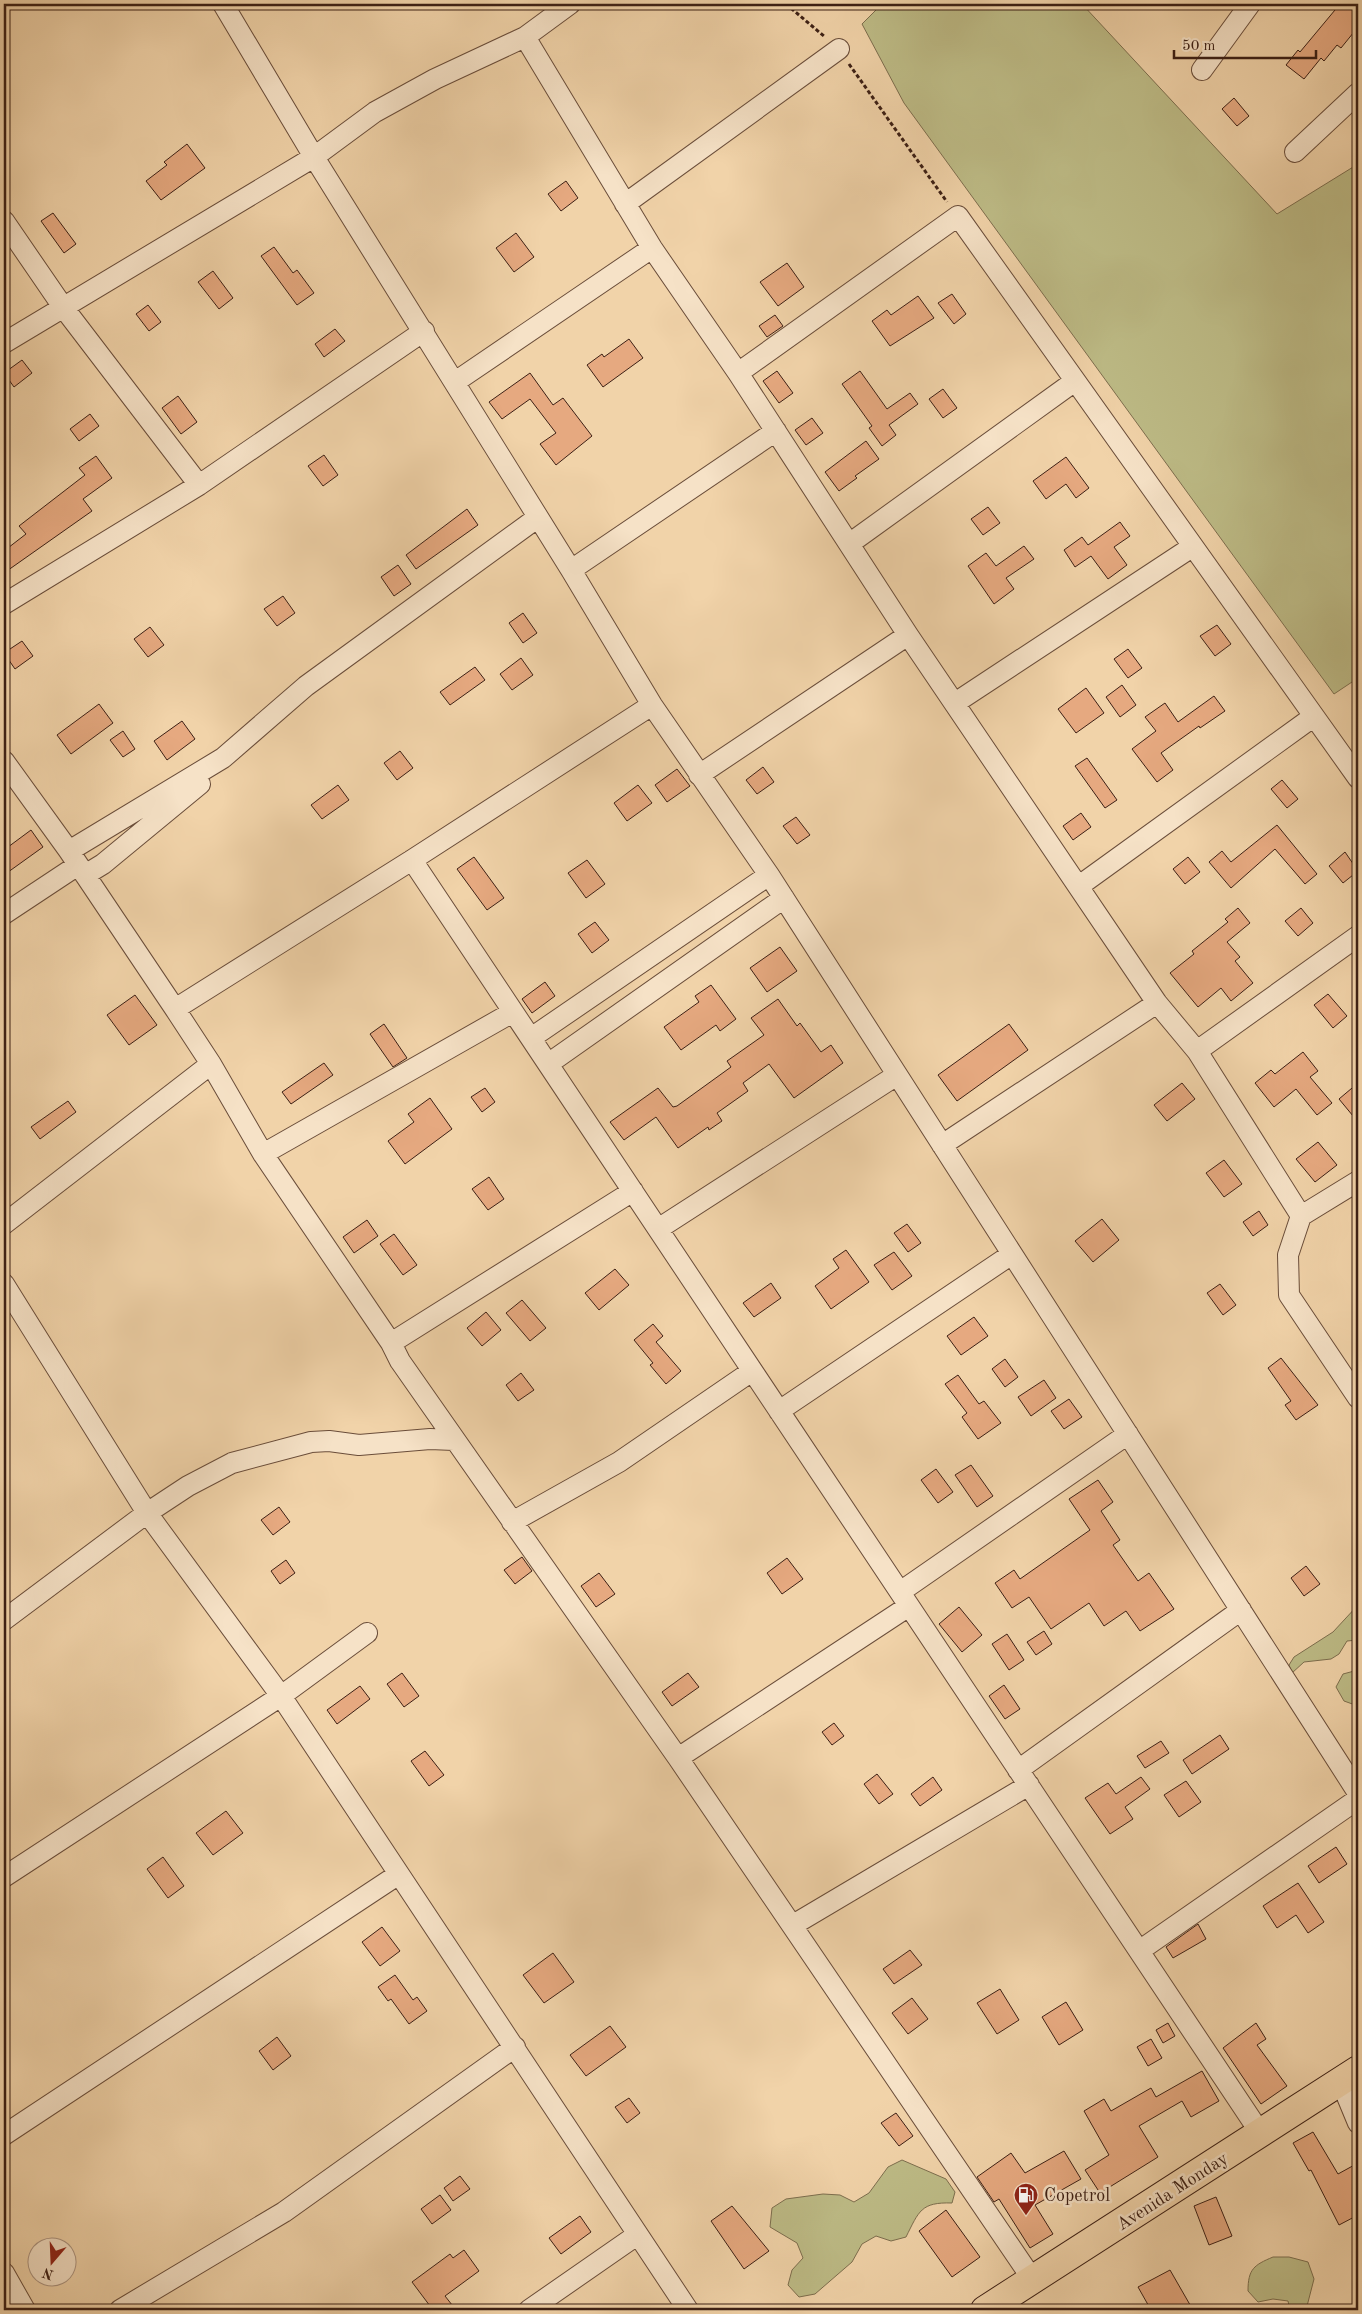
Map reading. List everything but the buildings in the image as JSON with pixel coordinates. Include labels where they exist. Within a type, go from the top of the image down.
[{"type":"highway","name":"Avenida Monday","points":[[985,2310],[1350,2076]]},
{"type":"street","points":[[223,4],[314,157],[424,331],[652,705],[784,898],[1358,1793]]},
{"type":"street","points":[[4,343],[314,157],[384,107],[435,79],[525,36],[570,4]]},
{"type":"street","points":[[1202,70],[1250,4]]},
{"type":"street","points":[[525,36],[652,248],[738,373],[908,635],[1157,1003],[1197,1051],[1301,1216]]},
{"type":"street","points":[[625,204],[839,49]]},
{"type":"street","points":[[1295,152],[1358,94]]},
{"type":"street","points":[[738,373],[958,216],[1358,778]]},
{"type":"street","points":[[4,221],[63,307],[199,486]]},
{"type":"street","points":[[455,382],[652,248]]},
{"type":"street","points":[[4,604],[199,486],[424,331]]},
{"type":"street","points":[[849,544],[1075,381]]},
{"type":"street","points":[[571,570],[776,431]]},
{"type":"street","points":[[4,914],[77,864],[223,758],[306,686],[537,518]]},
{"type":"street","points":[[955,703],[1192,546]]},
{"type":"street","points":[[699,775],[908,635]]},
{"type":"street","points":[[175,1009],[412,860],[652,705]]},
{"type":"street","points":[[1079,886],[1313,717]]},
{"type":"street","points":[[77,864],[103,864],[214,772],[223,758]]},
{"type":"street","points":[[4,760],[175,1009],[210,1064],[262,1154],[391,1344],[400,1361],[678,1758],[1033,2280]]},
{"type":"street","points":[[412,860],[1261,2134]]},
{"type":"street","points":[[531,1038],[769,875]]},
{"type":"street","points":[[548,1064],[784,898]]},
{"type":"street","points":[[1197,1051],[1358,936]]},
{"type":"street","points":[[942,1146],[1157,1003]]},
{"type":"street","points":[[262,1154],[513,1012]]},
{"type":"street","points":[[4,1224],[210,1064]]},
{"type":"street","points":[[658,1229],[897,1075]]},
{"type":"street","points":[[1358,1181],[1301,1216],[1288,1255],[1289,1295],[1358,1398]]},
{"type":"street","points":[[391,1344],[633,1191]]},
{"type":"street","points":[[779,1411],[1012,1254]]},
{"type":"street","points":[[4,1284],[147,1513],[281,1696],[688,2310]]},
{"type":"street","points":[[512,1522],[619,1462],[752,1370]]},
{"type":"street","points":[[678,1758],[904,1599],[1128,1434]]},
{"type":"street","points":[[4,1620],[147,1513],[188,1486],[232,1463],[271,1452],[320,1442],[359,1445],[430,1439],[454,1440]]},
{"type":"street","points":[[793,1925],[1024,1777],[1240,1610]]},
{"type":"street","points":[[4,1877],[281,1696],[367,1633]]},
{"type":"street","points":[[1139,1951],[1358,1799]]},
{"type":"street","points":[[4,2135],[399,1874]]},
{"type":"street","points":[[120,2310],[284,2212],[514,2047]]},
{"type":"street","points":[[1350,2076],[1358,2123]]},
{"type":"street","points":[[529,2310],[637,2235]]},
{"type":"street","points":[[4,2273],[25,2310]]},
{"type":"path","points":[[786,4],[839,49],[958,216]]},
{"type":"shaded area","points":[[882,4],[1082,4],[1277,214],[1358,164],[1358,678],[1334,694],[904,103],[862,24]]},
{"type":"shaded area","points":[[1358,1605],[1358,1640],[1347,1641],[1339,1654],[1331,1659],[1304,1662],[1292,1673],[1289,1665],[1294,1657],[1333,1632]]},
{"type":"shaded area","points":[[1358,1670],[1358,1706],[1344,1701],[1336,1687],[1343,1674]]},
{"type":"shaded area","points":[[902,2160],[946,2179],[955,2192],[952,2203],[927,2206],[918,2215],[906,2237],[891,2241],[876,2236],[862,2244],[852,2262],[815,2294],[799,2297],[788,2285],[792,2270],[803,2258],[797,2243],[770,2227],[772,2208],[786,2199],[823,2194],[840,2195],[854,2202],[869,2193],[888,2167]]},
{"type":"shaded area","points":[[1273,2257],[1289,2257],[1308,2262],[1314,2279],[1306,2310],[1290,2310],[1288,2301],[1273,2299],[1258,2302],[1248,2291],[1249,2278],[1253,2269]]},
{"type":"place","name":"Copetrol","points":[[1026,2216]]}]
